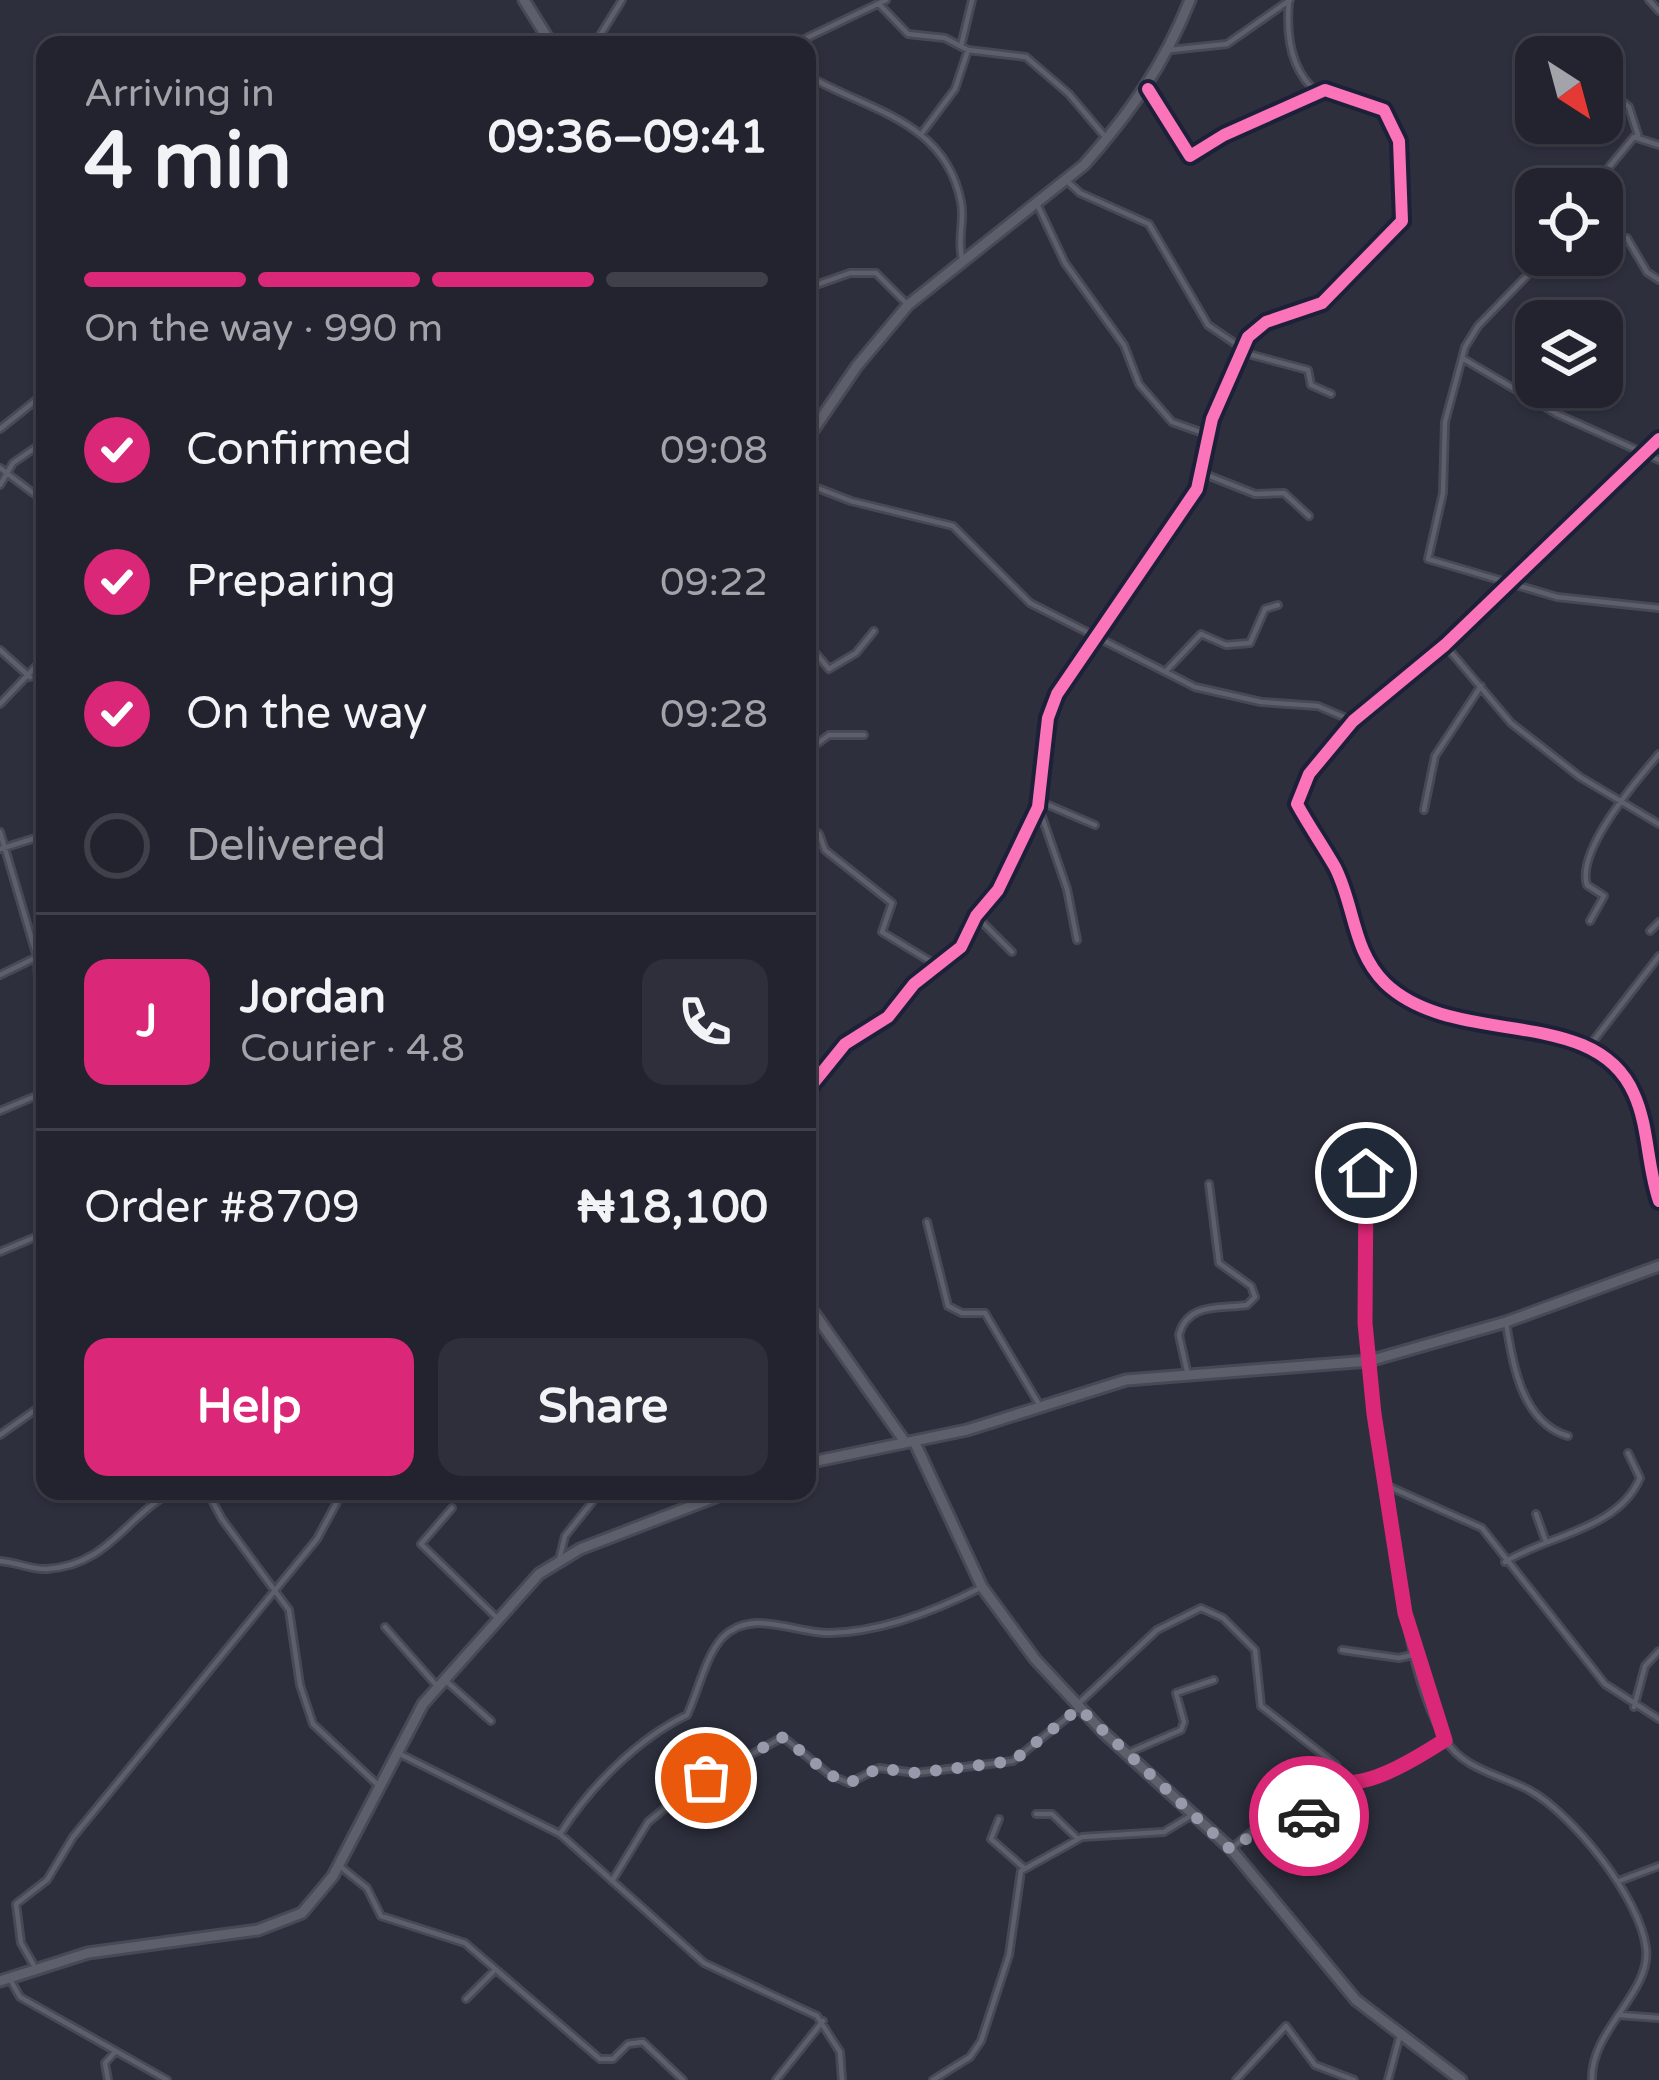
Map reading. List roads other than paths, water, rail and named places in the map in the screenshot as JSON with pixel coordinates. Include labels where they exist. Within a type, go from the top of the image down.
[{"type":"main road","points":[[524,0],[546,36]]},
{"type":"main road","points":[[816,427],[908,305],[1066,179],[1107,139],[1148,88],[1190,0]]},
{"type":"main road","points":[[816,1461],[909,1441],[1097,1386],[1187,1371],[1304,1370],[1369,1361],[1506,1322],[1659,1266]]},
{"type":"main road","points":[[816,1315],[909,1441],[982,1587],[1078,1706],[1231,1850],[1346,1989],[1461,2080]]},
{"type":"main road","points":[[5,1980],[88,1953],[282,1924],[320,1896],[395,1752],[441,1683],[538,1574],[559,1560],[708,1500]]},
{"type":"street","points":[[599,36],[622,0]]},
{"type":"street","points":[[811,36],[886,0]]},
{"type":"street","points":[[921,134],[955,89],[972,0]]},
{"type":"street","points":[[1170,50],[1221,46],[1289,0]]},
{"type":"street","points":[[1289,0],[1289,45],[1315,90]]},
{"type":"street","points":[[1649,0],[1659,11]]},
{"type":"street","points":[[879,4],[908,34],[935,35],[964,48],[1026,57],[1069,94],[1107,139]]},
{"type":"street","points":[[1276,8],[1288,14]]},
{"type":"street","points":[[816,80],[884,108],[921,134],[960,199],[962,258]]},
{"type":"street","points":[[1148,88],[1190,156],[1224,135],[1310,98],[1315,90]]},
{"type":"street","points":[[816,1080],[845,1044],[888,1017],[914,984],[961,947],[976,916],[1003,882],[1039,804],[1052,706],[1192,497],[1208,434],[1245,347],[1266,322],[1322,303],[1402,221],[1399,141],[1389,115],[1340,91],[1315,90]]},
{"type":"street","points":[[1623,102],[1638,136],[1659,145]]},
{"type":"street","points":[[1606,168],[1624,143],[1638,136]]},
{"type":"street","points":[[1066,179],[1080,194],[1149,224],[1183,275],[1204,320],[1252,355],[1308,370],[1311,385],[1331,394]]},
{"type":"street","points":[[1036,201],[1065,262],[1124,345],[1139,384],[1149,389],[1172,422],[1208,434]]},
{"type":"street","points":[[1627,238],[1647,272],[1659,280]]},
{"type":"street","points":[[816,285],[850,273],[876,273],[908,305]]},
{"type":"street","points":[[1527,276],[1478,326],[1461,358],[1445,422],[1443,493],[1428,560],[1582,601],[1659,608]]},
{"type":"street","points":[[1461,358],[1570,421],[1659,460]]},
{"type":"street","points":[[0,429],[36,400]]},
{"type":"street","points":[[1659,439],[1445,645],[1353,721],[1309,774],[1297,804],[1335,868],[1350,921],[1373,967],[1401,994],[1476,1026],[1591,1045],[1636,1096],[1659,1201]]},
{"type":"street","points":[[0,485],[13,463],[36,447]]},
{"type":"street","points":[[0,468],[36,495]]},
{"type":"street","points":[[1200,472],[1255,494],[1284,493],[1309,515]]},
{"type":"street","points":[[816,487],[953,526],[1030,603],[1165,672],[1213,692],[1318,706],[1353,721]]},
{"type":"street","points":[[1165,672],[1201,634],[1226,645],[1250,644],[1264,609],[1278,605]]},
{"type":"street","points":[[816,653],[829,668],[851,658],[874,631]]},
{"type":"street","points":[[1445,645],[1511,723],[1558,761],[1659,824]]},
{"type":"street","points":[[0,650],[31,676]]},
{"type":"street","points":[[0,704],[36,669]]},
{"type":"street","points":[[1424,810],[1435,756],[1481,686]]},
{"type":"street","points":[[816,744],[829,734],[864,735]]},
{"type":"street","points":[[1590,921],[1604,896],[1585,882],[1585,870],[1618,798],[1659,754]]},
{"type":"street","points":[[1039,804],[1094,825]]},
{"type":"street","points":[[1039,804],[1067,889],[1077,940]]},
{"type":"street","points":[[816,830],[825,850],[892,903],[882,932],[938,966]]},
{"type":"street","points":[[0,832],[36,951]]},
{"type":"street","points":[[4,848],[36,838]]},
{"type":"street","points":[[976,916],[1012,952]]},
{"type":"street","points":[[1650,931],[1659,922]]},
{"type":"street","points":[[1591,1045],[1659,956]]},
{"type":"street","points":[[0,975],[36,958]]},
{"type":"street","points":[[0,1111],[36,1096]]},
{"type":"street","points":[[1366,1173],[1369,1361],[1400,1586],[1445,1740],[1475,1766],[1529,1790],[1559,1811],[1618,1882],[1647,1952],[1619,2014],[1599,2042],[1592,2080]]},
{"type":"street","points":[[1187,1371],[1179,1335],[1188,1317],[1213,1306],[1247,1305],[1255,1297],[1250,1286],[1219,1263],[1210,1184]]},
{"type":"street","points":[[927,1222],[948,1306],[985,1313],[1040,1406]]},
{"type":"street","points":[[0,1252],[36,1237]]},
{"type":"street","points":[[1506,1322],[1531,1410],[1550,1430],[1568,1436]]},
{"type":"street","points":[[0,1435],[36,1409]]},
{"type":"street","points":[[1505,1562],[1581,1530],[1631,1494],[1640,1478],[1628,1453]]},
{"type":"street","points":[[1388,1486],[1476,1523],[1562,1624],[1605,1684],[1659,1719]]},
{"type":"street","points":[[0,1561],[46,1569],[84,1562],[112,1546],[157,1500]]},
{"type":"street","points":[[213,1500],[293,1621],[300,1685],[313,1724],[378,1785]]},
{"type":"street","points":[[38,1970],[21,1943],[16,1904],[47,1880],[73,1838],[317,1539],[338,1500]]},
{"type":"street","points":[[559,1560],[565,1536],[594,1500]]},
{"type":"street","points":[[452,1508],[422,1546],[499,1620]]},
{"type":"street","points":[[1536,1514],[1547,1544]]},
{"type":"street","points":[[560,1834],[600,1783],[667,1724],[687,1715],[716,1647],[734,1630],[770,1623],[838,1633],[906,1618],[982,1587]]},
{"type":"street","points":[[612,1881],[648,1822],[690,1788],[783,1737],[830,1775],[849,1783],[879,1768],[916,1773],[1013,1761],[1157,1630],[1201,1609],[1223,1618],[1250,1643],[1261,1706],[1336,1765],[1345,1782]]},
{"type":"street","points":[[385,1628],[441,1683],[491,1721]]},
{"type":"street","points":[[1342,1650],[1399,1658],[1417,1654]]},
{"type":"street","points":[[1634,1707],[1645,1666],[1659,1651]]},
{"type":"street","points":[[1127,1754],[1181,1730],[1184,1722],[1176,1693],[1214,1680]]},
{"type":"street","points":[[1231,1850],[1268,1823],[1298,1821],[1321,1810],[1345,1782],[1374,1780],[1393,1765],[1424,1757],[1445,1740]]},
{"type":"street","points":[[395,1752],[560,1834],[704,1963],[823,2021],[840,2052],[842,2080]]},
{"type":"street","points":[[1036,1814],[1052,1814],[1078,1839]]},
{"type":"street","points":[[933,2080],[970,2057],[981,2041],[1009,1955],[1017,1879],[1024,1868],[1078,1839],[1163,1832],[1192,1814]]},
{"type":"street","points":[[999,1819],[990,1837],[1024,1868]]},
{"type":"street","points":[[338,1865],[365,1886],[384,1918],[458,1938],[600,2059],[613,2059],[628,2044],[644,2042],[683,2080]]},
{"type":"street","points":[[1618,1882],[1659,1866]]},
{"type":"street","points":[[466,1999],[493,1972]]},
{"type":"street","points":[[5,1980],[17,1995],[167,2080]]},
{"type":"street","points":[[1619,2014],[1659,2018]]},
{"type":"street","points":[[776,2080],[823,2021]]},
{"type":"street","points":[[1236,2080],[1286,2026],[1315,2066],[1354,2080]]},
{"type":"street","points":[[1388,2080],[1400,2035]]},
{"type":"street","points":[[108,2080],[105,2063],[115,2052]]}]
